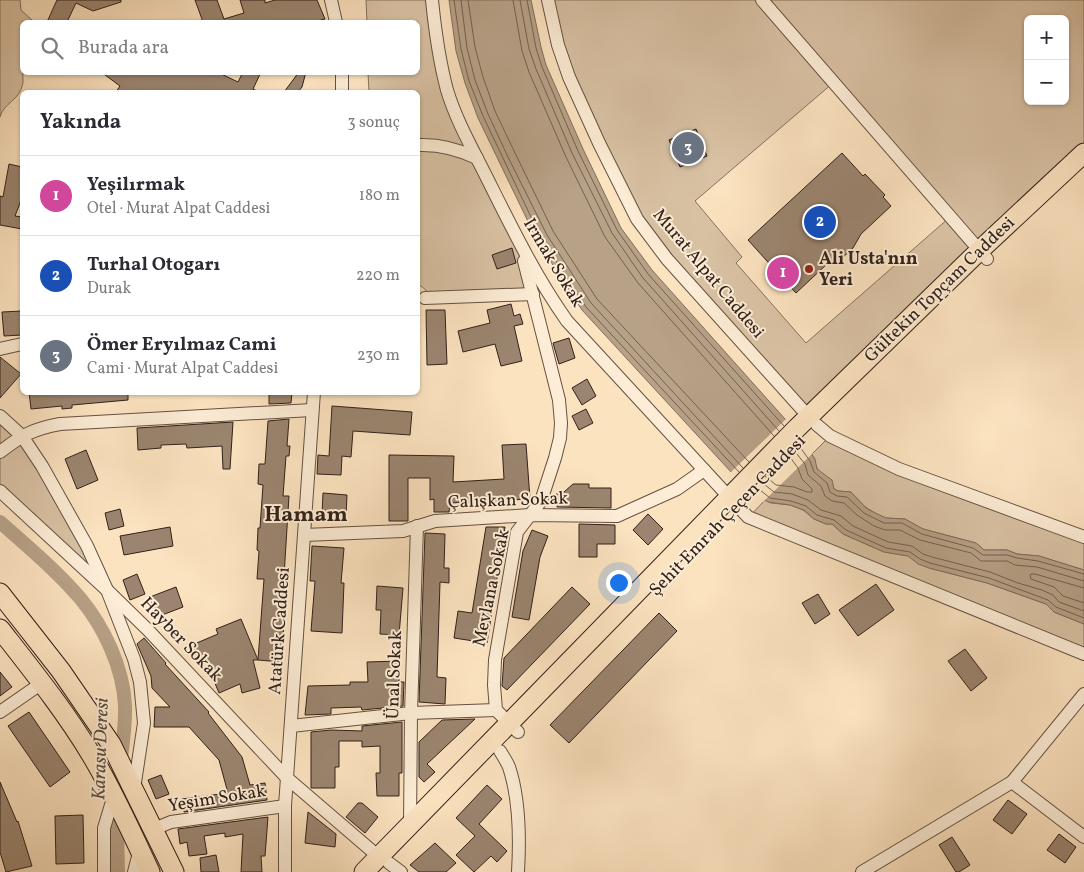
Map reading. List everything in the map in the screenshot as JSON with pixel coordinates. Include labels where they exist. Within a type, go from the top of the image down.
[{"type":"highway","name":"Gültekin Topçam Caddesi","points":[[807,427],[1084,153]]},
{"type":"highway","points":[[983,255],[1084,168]]},
{"type":"highway","name":"Şehit Emrah Çeçen Caddesi","points":[[388,866],[410,825],[513,728],[807,427]]},
{"type":"highway","points":[[0,594],[61,671],[111,744],[174,872]]},
{"type":"highway","points":[[0,629],[42,683],[92,756],[114,795],[150,872]]},
{"type":"highway","name":"Şehit Emrah Çeçen Caddesi","points":[[364,872],[388,866],[500,751],[513,728]]},
{"type":"street","points":[[331,0],[336,20]]},
{"type":"street","name":"Irmak Sokak","points":[[432,0],[439,54],[448,91],[460,122],[521,247],[552,300],[567,322],[748,517],[1084,654]]},
{"type":"street","name":"Murat Alpat Caddesi","points":[[548,0],[558,45],[569,77],[599,143],[638,219],[667,258],[807,427],[898,469],[1084,537]]},
{"type":"street","points":[[762,0],[983,255]]},
{"type":"street","points":[[342,75],[342,90]]},
{"type":"street","points":[[420,145],[444,146],[477,158]]},
{"type":"street","name":"Mevlana Sokak","points":[[496,710],[495,660],[517,532],[541,501],[555,458],[560,438],[561,423],[559,400],[521,247]]},
{"type":"street","points":[[425,298],[533,294]]},
{"type":"street","points":[[0,348],[20,344]]},
{"type":"street","name":"Atatürk Caddesi","points":[[285,872],[287,778],[314,395]]},
{"type":"street","points":[[0,452],[22,436],[40,428],[60,424],[312,410]]},
{"type":"street","name":"Hayber Sokak","points":[[0,416],[22,436],[42,466],[87,546],[107,590],[148,630],[287,778],[388,866]]},
{"type":"street","name":"Çalışkan Sokak","points":[[304,535],[403,531],[435,521],[530,516],[616,516],[677,489],[704,470]]},
{"type":"street","points":[[0,491],[107,590],[134,659],[143,701],[144,723],[134,789]]},
{"type":"street","name":"Ünal Sokak","points":[[410,825],[411,713],[417,526]]},
{"type":"street","points":[[0,712],[42,683]]},
{"type":"street","points":[[862,872],[1012,782],[1084,694]]},
{"type":"street","points":[[291,726],[411,713],[496,710],[513,728]]},
{"type":"street","points":[[500,751],[509,766],[513,785],[519,839],[518,872]]},
{"type":"street","points":[[1012,782],[1084,838]]},
{"type":"street","points":[[104,872],[104,828],[114,795]]},
{"type":"street","name":"Yeşim Sokak","points":[[151,822],[171,822],[286,806]]},
{"type":"street","points":[[134,872],[137,843]]},
{"type":"shaded area","points":[[0,0],[20,0],[21,10],[32,20],[20,20],[20,75],[23,75],[23,83],[18,94],[5,108],[0,117]]},
{"type":"shaded area","points":[[366,0],[432,0],[448,91],[521,247],[533,294],[426,298],[426,290],[420,286],[420,90],[369,90],[368,75],[420,75],[420,20],[367,20]]},
{"type":"shaded area","points":[[548,0],[1084,0],[1084,153],[809,417],[667,259],[599,143]],"holes":[[[833,83],[950,217],[806,343],[736,263],[742,257],[695,201]]]},
{"type":"shaded area","points":[[0,416],[22,436],[107,590],[0,491]]},
{"type":"shaded area","points":[[830,436],[1084,537],[1084,570],[1039,556],[1017,554],[1007,550],[984,550],[976,543],[923,529],[905,519],[886,518],[878,515],[864,506],[851,492],[834,489],[831,480],[817,468],[812,454]]},
{"type":"shaded area","points":[[765,500],[771,503],[790,505],[803,510],[814,519],[826,524],[832,524],[843,534],[884,552],[909,556],[929,568],[987,583],[1046,604],[1054,612],[1084,624],[1084,654],[749,517]]},
{"type":"water","points":[[449,0],[531,0],[546,65],[621,228],[652,270],[785,419],[815,459],[817,469],[832,480],[834,489],[851,492],[867,509],[886,518],[905,519],[923,529],[976,543],[984,550],[1007,550],[1017,554],[1039,556],[1084,570],[1084,624],[1054,612],[1046,604],[987,583],[929,568],[918,564],[908,556],[884,552],[843,534],[832,524],[826,524],[814,519],[804,510],[790,505],[768,502],[731,472],[582,310],[537,240],[478,118],[465,83],[456,51]]},
{"type":"pier","points":[[787,418],[813,453],[763,502],[729,474]]},
{"type":"building","points":[[57,0],[121,0],[121,2],[93,11],[76,3],[68,20],[48,20]]},
{"type":"building","points":[[195,0],[217,0],[224,19],[244,13],[240,0],[265,0],[265,3],[275,0],[317,0],[325,19],[321,20],[202,20]]},
{"type":"building","points":[[105,75],[223,75],[238,82],[242,75],[260,75],[253,89],[255,90],[117,90],[120,86]]},
{"type":"building","points":[[297,75],[305,75],[300,90],[286,90]]},
{"type":"building","points":[[696,129],[707,156],[680,167],[669,140]]},
{"type":"building","points":[[842,153],[863,176],[865,174],[885,195],[883,197],[891,206],[861,234],[853,248],[841,259],[826,265],[796,293],[748,240]]},
{"type":"building","points":[[9,164],[20,167],[20,203],[15,216],[20,217],[20,229],[0,225],[0,196],[3,197]]},
{"type":"building","points":[[512,248],[516,263],[497,269],[492,255]]},
{"type":"building","points":[[511,304],[514,316],[520,314],[523,324],[514,326],[522,361],[501,366],[495,344],[463,352],[458,331],[490,323],[487,310]]},
{"type":"building","points":[[426,310],[445,310],[447,364],[427,365]]},
{"type":"building","points":[[20,311],[20,335],[4,336],[2,312]]},
{"type":"building","points":[[569,338],[575,358],[559,364],[553,343]]},
{"type":"building","points":[[0,357],[20,375],[0,398]]},
{"type":"building","points":[[587,379],[596,396],[582,405],[572,388]]},
{"type":"building","points":[[29,395],[128,395],[128,400],[72,405],[72,408],[62,409],[62,406],[31,409]]},
{"type":"building","points":[[269,395],[292,395],[291,403],[269,404]]},
{"type":"building","points":[[332,406],[412,412],[410,435],[353,431],[351,457],[342,456],[341,475],[317,474],[318,455],[329,456]]},
{"type":"building","points":[[586,409],[593,423],[579,430],[572,416]]},
{"type":"building","points":[[289,419],[287,446],[290,446],[289,456],[286,456],[283,496],[289,496],[283,597],[286,597],[281,662],[258,660],[264,579],[257,579],[258,528],[260,528],[263,485],[258,484],[259,464],[265,464],[268,421]]},
{"type":"building","points":[[233,422],[230,469],[223,469],[222,446],[187,448],[186,444],[161,445],[161,448],[138,450],[137,428]]},
{"type":"building","points":[[526,444],[530,499],[450,503],[449,512],[434,512],[434,499],[430,500],[430,478],[408,478],[408,521],[389,521],[389,455],[454,456],[453,482],[504,479],[502,445]]},
{"type":"building","points":[[86,450],[98,480],[77,489],[65,459]]},
{"type":"building","points":[[573,484],[589,484],[589,488],[611,488],[611,508],[557,507],[557,493],[564,492]]},
{"type":"building","points":[[323,493],[347,495],[346,516],[322,514]]},
{"type":"building","points":[[120,509],[124,526],[109,530],[105,513]]},
{"type":"building","points":[[648,514],[663,529],[648,545],[633,530]]},
{"type":"building","points":[[579,524],[615,525],[615,544],[597,544],[597,557],[579,557]]},
{"type":"building","points":[[170,527],[173,546],[124,555],[120,536]]},
{"type":"building","points":[[486,527],[505,527],[487,643],[454,638],[458,611],[472,613]]},
{"type":"building","points":[[532,530],[548,536],[540,557],[529,620],[512,617],[523,551]]},
{"type":"building","points":[[425,533],[445,534],[444,568],[449,568],[449,583],[440,582],[437,677],[446,678],[445,704],[419,702]]},
{"type":"building","points":[[312,546],[344,548],[341,583],[344,583],[342,633],[311,631],[315,581],[310,581]]},
{"type":"building","points":[[137,574],[145,594],[130,600],[123,580]]},
{"type":"building","points":[[876,584],[894,610],[858,636],[839,610]]},
{"type":"building","points":[[377,586],[403,588],[399,635],[380,634],[381,610],[376,610]]},
{"type":"building","points":[[176,587],[183,607],[157,617],[150,597]]},
{"type":"building","points":[[572,587],[590,604],[507,690],[502,686],[504,658]]},
{"type":"building","points":[[818,594],[830,614],[815,624],[802,603]]},
{"type":"building","points":[[659,613],[677,631],[569,743],[550,725]]},
{"type":"building","points":[[241,619],[258,660],[253,660],[260,688],[242,693],[240,684],[219,693],[203,654],[197,657],[192,645],[218,634],[216,629]]},
{"type":"building","points":[[144,638],[209,712],[242,757],[250,785],[265,783],[267,800],[184,812],[182,799],[228,793],[219,760],[189,727],[154,727],[155,707],[170,707],[152,688],[151,676],[137,644]]},
{"type":"building","points":[[965,649],[987,678],[971,691],[948,661]]},
{"type":"building","points":[[399,661],[399,682],[404,682],[403,706],[362,710],[361,707],[331,708],[331,714],[305,715],[308,686],[350,685],[350,682],[368,682],[367,662]]},
{"type":"building","points":[[0,672],[12,687],[0,696]]},
{"type":"building","points":[[29,712],[70,772],[50,787],[8,726]]},
{"type":"building","points":[[475,719],[427,764],[435,772],[424,782],[419,777],[419,742],[442,720]]},
{"type":"building","points":[[402,722],[402,773],[399,773],[399,796],[377,796],[376,773],[380,773],[380,746],[362,747],[362,741],[339,741],[339,767],[335,767],[335,788],[311,788],[311,732],[331,730],[362,731],[362,726]]},
{"type":"building","points":[[161,775],[169,794],[156,799],[148,780]]},
{"type":"building","points":[[0,782],[18,821],[32,866],[6,872],[0,852]]},
{"type":"building","points":[[487,785],[502,799],[479,824],[507,851],[497,862],[491,856],[474,872],[456,855],[475,836],[456,818]]},
{"type":"building","points":[[1008,800],[1027,814],[1012,834],[993,820]]},
{"type":"building","points":[[358,803],[362,803],[378,817],[365,833],[346,817]]},
{"type":"building","points":[[308,812],[336,834],[335,847],[305,843]]},
{"type":"building","points":[[83,815],[84,863],[56,864],[55,816]]},
{"type":"building","points":[[268,817],[265,856],[261,856],[262,872],[241,872],[243,834],[225,837],[225,833],[204,836],[207,854],[189,856],[187,842],[180,844],[178,829]]},
{"type":"building","points":[[1059,834],[1076,847],[1065,863],[1047,850]]},
{"type":"building","points":[[952,837],[970,865],[959,872],[956,872],[939,845]]},
{"type":"building","points":[[435,843],[456,863],[446,872],[419,872],[410,865]]},
{"type":"building","points":[[216,855],[219,872],[201,872],[200,858]]},
{"type":"waterway","name":"Karasu Deresi","points":[[0,522],[51,568],[80,598],[97,622],[116,662],[125,705],[118,789],[118,872]]},
{"type":"place","name":"Ömer Eryılmaz Cami","points":[[688,148]]},
{"type":"place","name":"Turhal Otogarı","points":[[820,222]]},
{"type":"place","name":"Ali Usta'nın Yeri","points":[[809,269]]},
{"type":"place","name":"Yeşilırmak","points":[[783,273]]},
{"type":"district","name":"Hamam","points":[[306,515]]}]
